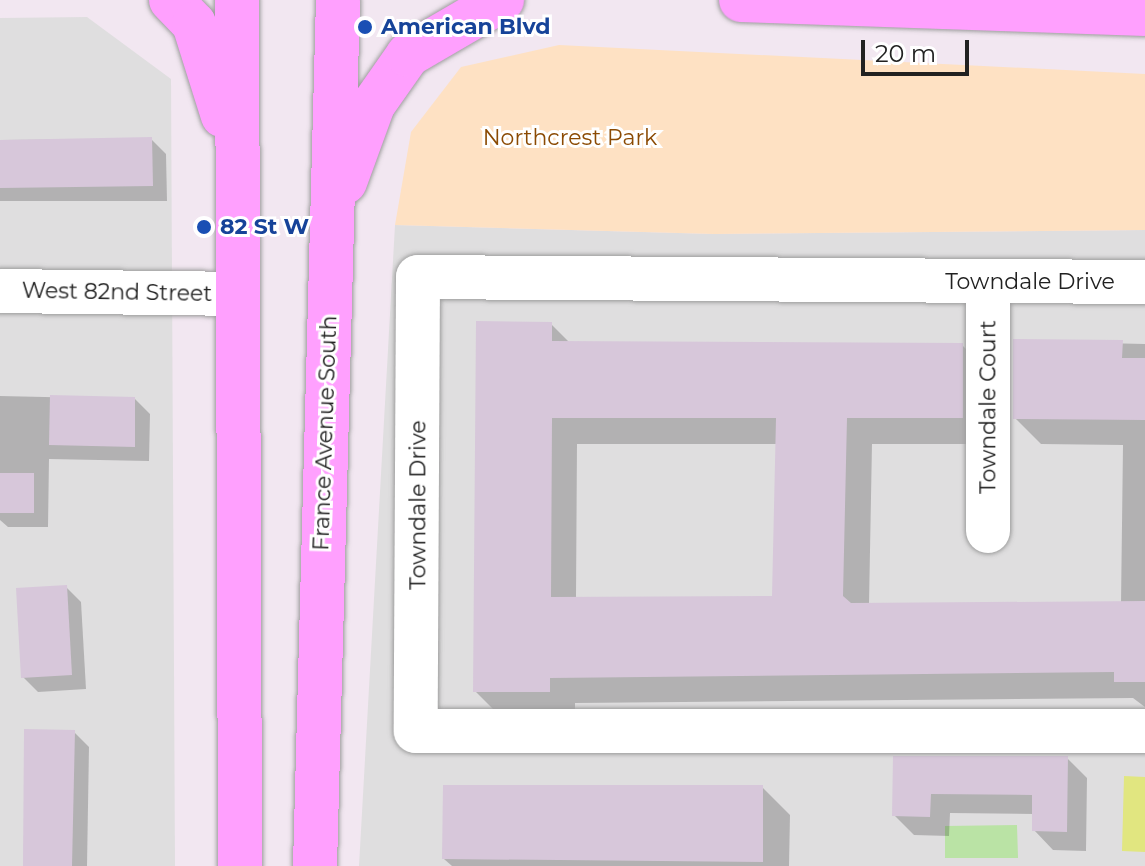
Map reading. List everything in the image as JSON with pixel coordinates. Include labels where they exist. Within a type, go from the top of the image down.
[{"type":"main road","points":[[171,0],[194,24],[235,160]]},
{"type":"main road","points":[[237,0],[234,294],[240,866]]},
{"type":"main road","name":"France Avenue South","points":[[315,866],[338,0]]},
{"type":"main road","points":[[332,218],[373,105],[408,55],[502,0]]},
{"type":"main road","points":[[741,0],[1145,14]]},
{"type":"street","name":"Towndale Drive","points":[[1145,282],[418,277],[416,731],[1145,731]]},
{"type":"street","name":"Towndale Court","points":[[988,283],[988,531]]},
{"type":"street","name":"West 82nd Street","points":[[0,291],[234,294]]},
{"type":"shaded area","points":[[87,17],[171,79],[175,866],[0,866],[0,18]]},
{"type":"shaded area","points":[[395,225],[714,234],[1145,230],[1145,866],[359,866]]},
{"type":"shaded area","points":[[1124,776],[1145,777],[1145,852],[1122,851]]},
{"type":"shaded area","points":[[1017,825],[1018,858],[945,858],[945,826]]},
{"type":"green space","name":"Northcrest Park","points":[[559,45],[1145,74],[1145,230],[714,234],[395,225],[411,132],[461,67]]},
{"type":"building","points":[[152,137],[153,186],[0,188],[0,140]]},
{"type":"building","points":[[476,321],[552,322],[552,341],[963,343],[963,418],[847,418],[843,596],[851,603],[1145,601],[1145,682],[1114,682],[1114,672],[550,678],[550,692],[473,692]],"holes":[[[552,418],[776,418],[772,596],[551,597]]]},
{"type":"building","points":[[1013,339],[1123,340],[1122,358],[1145,358],[1145,420],[1013,419]]},
{"type":"building","points":[[50,395],[135,397],[135,447],[49,445]]},
{"type":"building","points":[[0,473],[34,473],[34,513],[0,513]]},
{"type":"building","points":[[67,585],[72,675],[21,678],[16,588]]},
{"type":"building","points":[[24,729],[75,730],[72,866],[23,866]]},
{"type":"building","points":[[893,756],[1068,756],[1067,832],[1032,831],[1032,795],[931,794],[930,817],[892,816]]},
{"type":"building","points":[[443,785],[763,785],[763,862],[442,859]]},
{"type":"place","name":"American Blvd","points":[[365,27]]},
{"type":"place","name":"82 St W","points":[[204,227]]}]
